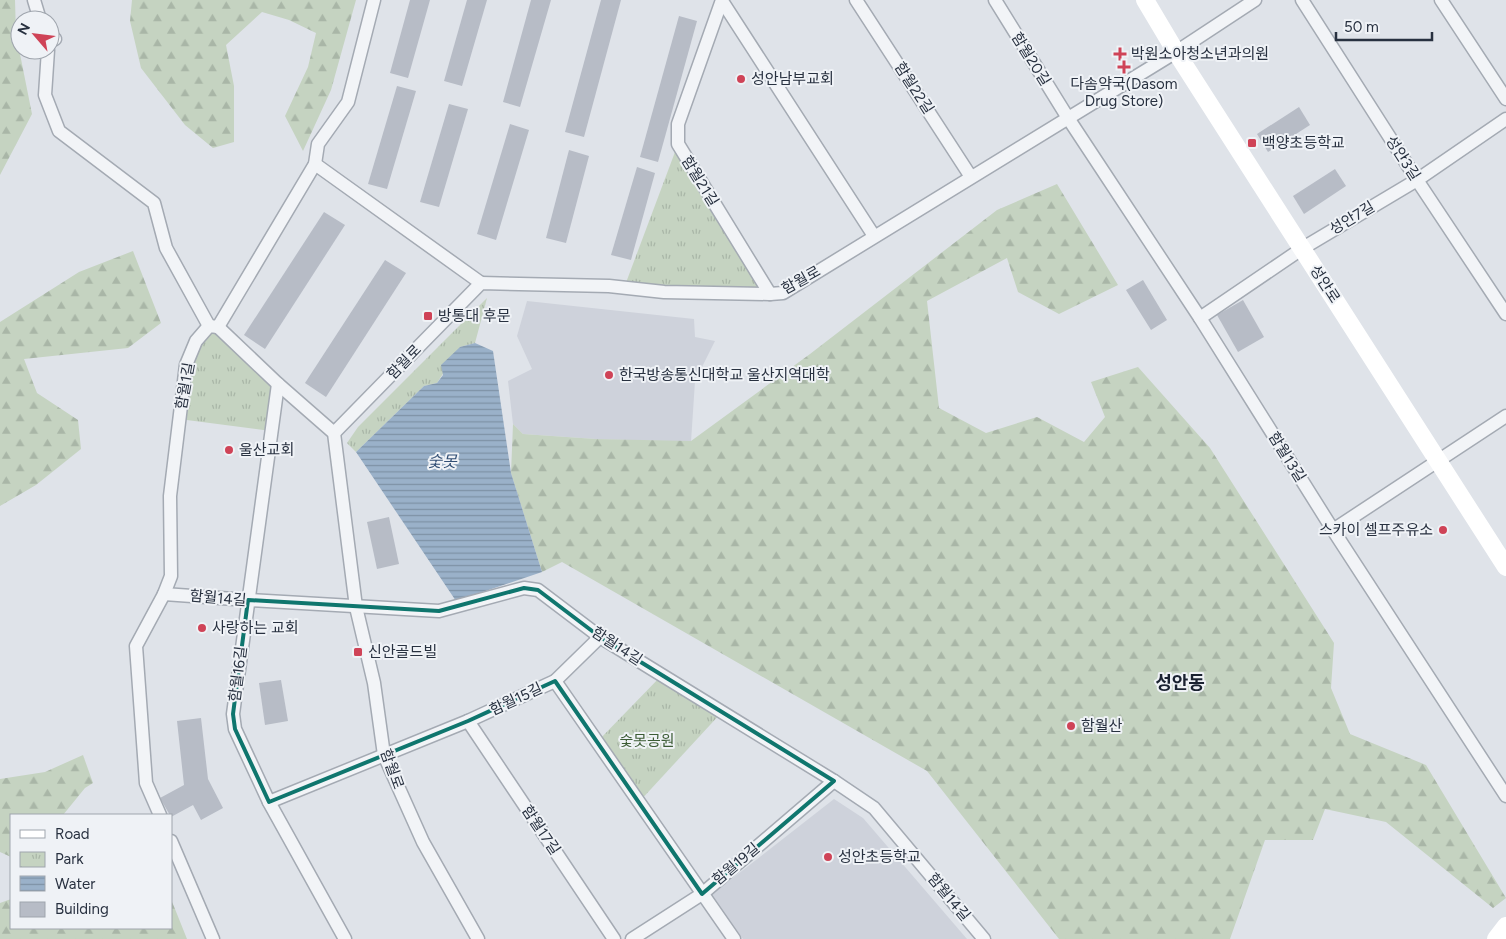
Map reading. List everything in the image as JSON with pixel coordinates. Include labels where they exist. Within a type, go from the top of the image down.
[{"type":"street","name":"함월1길","points":[[160,814],[146,783],[136,646],[164,594],[171,576],[170,496],[186,365],[196,341],[214,326],[315,164],[318,144],[348,102],[374,0]]},
{"type":"street","name":"함월21길","points":[[722,0],[874,236]]},
{"type":"street","name":"함월21길","points":[[722,0],[678,124],[678,144],[770,294]]},
{"type":"street","name":"함월22길","points":[[856,0],[971,177]]},
{"type":"street","name":"함월20길","points":[[995,0],[1068,118]]},
{"type":"street","name":"성안로","points":[[1145,0],[1176,52],[1506,567]]},
{"type":"street","name":"함월로","points":[[478,939],[423,842],[384,755],[374,683],[356,606],[334,433],[481,283],[609,286],[664,292],[783,293],[1176,52],[1255,0]]},
{"type":"street","name":"성안3길","points":[[1302,0],[1417,180],[1506,314]]},
{"type":"street","points":[[1441,0],[1506,99]]},
{"type":"street","points":[[47,60],[45,95],[59,131],[154,203],[166,248],[214,326],[334,433]]},
{"type":"street","name":"함월13길","points":[[1068,118],[1200,318],[1333,530],[1506,796]]},
{"type":"street","name":"성안7길","points":[[1200,318],[1303,248],[1417,180],[1506,119]]},
{"type":"street","points":[[315,164],[481,283]]},
{"type":"street","name":"함월16길","points":[[278,384],[248,600],[234,714],[235,729],[269,802],[345,939]]},
{"type":"street","points":[[1333,530],[1506,416]]},
{"type":"street","name":"함월14길","points":[[164,594],[439,611],[524,588],[538,590],[600,637],[834,781],[874,808],[984,939]]},
{"type":"street","points":[[555,680],[600,637]]},
{"type":"street","name":"함월15길","points":[[269,802],[468,721],[555,680],[734,939]]},
{"type":"street","name":"함월17길","points":[[468,721],[614,939]]},
{"type":"street","name":"함월19길","points":[[632,939],[702,894],[834,781]]},
{"type":"street","points":[[172,843],[213,939]]},
{"type":"street","points":[[1496,939],[1506,926]]},
{"type":"highlighted area","points":[[524,588],[538,590],[600,637],[834,781],[702,894],[555,681],[468,721],[269,802],[235,729],[233,714],[248,600],[439,611]]},
{"type":"shaded area","name":"한국방송통신대학교 울산지역대학","points":[[527,301],[694,319],[695,337],[715,341],[695,381],[691,442],[596,439],[523,434],[513,424],[508,381],[532,369],[517,336]]},
{"type":"shaded area","name":"성안초등학교","points":[[834,799],[863,818],[967,939],[743,939],[711,895]]},
{"type":"green space","points":[[0,0],[15,0],[15,10],[10,10],[10,60],[21,60],[32,114],[0,175]]},
{"type":"green space","points":[[132,0],[356,0],[331,90],[303,151],[285,116],[308,67],[316,33],[289,20],[262,12],[226,45],[234,86],[234,142],[213,148],[185,125],[141,68],[130,21]]},
{"type":"green space","points":[[678,144],[770,294],[624,288]]},
{"type":"green space","points":[[1057,184],[1118,285],[1059,314],[1018,292],[1007,258],[927,301],[939,408],[986,433],[1037,417],[1084,442],[1105,417],[1091,382],[1138,367],[1210,448],[1334,643],[1331,688],[1350,734],[1426,765],[1506,898],[1493,908],[1386,822],[1325,809],[1313,840],[1265,840],[1230,939],[1059,939],[927,771],[562,562],[542,572],[511,473],[513,424],[523,434],[596,439],[691,441],[810,354],[997,210]]},
{"type":"green space","points":[[133,251],[161,323],[128,348],[24,359],[37,393],[78,420],[81,449],[36,485],[0,506],[0,322],[79,272]]},
{"type":"green space","points":[[487,298],[475,343],[460,347],[437,383],[424,386],[356,452],[347,443],[358,427]]},
{"type":"green space","points":[[209,326],[278,384],[271,431],[179,419],[186,365]]},
{"type":"green space","name":"숯못공원","points":[[662,675],[722,712],[639,802],[597,742]]},
{"type":"green space","points":[[83,755],[93,783],[85,788],[64,814],[10,814],[10,857],[0,852],[0,779],[45,772]]},
{"type":"green space","points":[[10,899],[10,929],[172,929],[172,902],[187,939],[0,939],[0,903]]},
{"type":"water","name":"숯못","points":[[475,343],[493,351],[511,473],[542,572],[456,601],[356,452],[424,386],[437,383],[443,375],[441,365],[460,347]]},
{"type":"building","points":[[410,0],[430,0],[408,78],[390,73]]},
{"type":"building","points":[[467,0],[487,0],[462,86],[444,81]]},
{"type":"building","points":[[531,0],[551,0],[520,107],[503,102]]},
{"type":"building","points":[[601,0],[621,0],[584,137],[565,132]]},
{"type":"building","points":[[679,16],[697,21],[658,162],[640,157]]},
{"type":"building","points":[[397,86],[416,91],[387,189],[368,184]]},
{"type":"building","points":[[449,104],[468,109],[439,207],[420,202]]},
{"type":"building","points":[[1299,107],[1310,125],[1268,152],[1257,134]]},
{"type":"building","points":[[510,124],[529,130],[496,240],[477,234]]},
{"type":"building","points":[[569,150],[589,156],[566,243],[546,238]]},
{"type":"building","points":[[637,167],[655,173],[631,260],[611,255]]},
{"type":"building","points":[[1335,169],[1346,186],[1304,214],[1293,196]]},
{"type":"building","points":[[324,212],[345,225],[265,349],[244,335]]},
{"type":"building","points":[[385,260],[406,273],[326,397],[305,383]]},
{"type":"building","points":[[1143,280],[1167,320],[1151,330],[1126,290]]},
{"type":"building","points":[[1243,300],[1264,337],[1238,352],[1217,315]]},
{"type":"building","points":[[389,517],[399,564],[377,569],[367,522]]},
{"type":"building","points":[[281,680],[288,721],[265,725],[259,683]]},
{"type":"building","points":[[201,718],[208,779],[223,808],[201,820],[193,805],[172,816],[160,798],[184,785],[177,721]]},
{"type":"place","name":"박원소아청소년과의원","points":[[1120,54]]},
{"type":"place","name":"다솜약국(Dasom Drug Store)","points":[[1124,67]]},
{"type":"place","name":"성안남부교회","points":[[741,79]]},
{"type":"place","name":"백양초등학교","points":[[1252,143]]},
{"type":"place","name":"방통대 후문","points":[[428,316]]},
{"type":"place","name":"한국방송통신대학교 울산지역대학","points":[[609,375]]},
{"type":"place","name":"울산교회","points":[[229,450]]},
{"type":"place","name":"스카이 셀프주유소","points":[[1443,530]]},
{"type":"place","name":"사랑하는 교회","points":[[202,628]]},
{"type":"place","name":"신안골드빌","points":[[358,652]]},
{"type":"place","name":"함월산","points":[[1071,726]]},
{"type":"place","name":"성안초등학교","points":[[828,857]]},
{"type":"district","name":"성안동","points":[[1180,683]]}]
